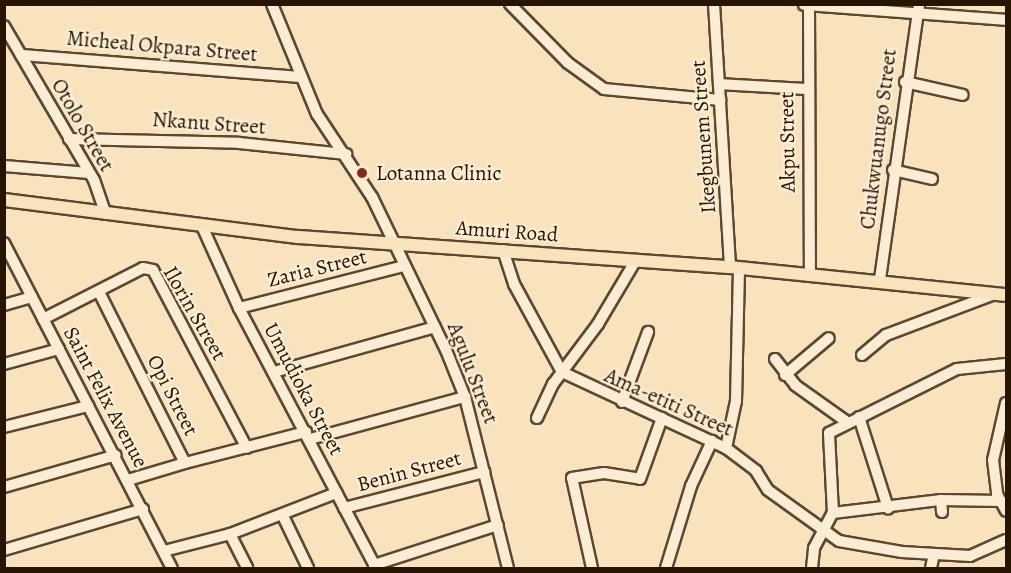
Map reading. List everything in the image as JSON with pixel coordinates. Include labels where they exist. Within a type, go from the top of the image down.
[{"type":"main road","name":"Amuri Road","points":[[4,200],[202,226],[734,267],[810,276],[880,279],[1001,295]]},
{"type":"street","name":"Agulu Street","points":[[272,4],[296,53],[301,77],[317,114],[346,154],[393,239],[435,327],[465,398],[508,568]]},
{"type":"street","points":[[510,4],[568,63],[604,89],[720,100]]},
{"type":"street","name":"Ikegbunem Street","points":[[714,4],[734,267],[736,401],[726,448]]},
{"type":"street","points":[[806,5],[917,7],[1006,20]]},
{"type":"street","name":"Akpu Street","points":[[806,5],[805,89],[810,276]]},
{"type":"street","name":"Chukwuanugo Street","points":[[880,279],[893,170],[917,7]]},
{"type":"street","name":"Otolo Street","points":[[4,26],[90,173],[106,214]]},
{"type":"street","name":"Micheal Okpara Street","points":[[21,55],[301,77]]},
{"type":"street","points":[[905,82],[963,95]]},
{"type":"street","points":[[719,84],[805,89]]},
{"type":"street","name":"Nkanu Street","points":[[69,139],[239,143],[346,154]]},
{"type":"street","points":[[4,166],[90,173]]},
{"type":"street","points":[[893,170],[932,179]]},
{"type":"street","name":"Umudioka Street","points":[[202,226],[239,308],[375,567]]},
{"type":"street","name":"Saint Felix Avenue","points":[[5,245],[88,406],[116,455],[164,551],[169,568]]},
{"type":"street","points":[[503,250],[514,284],[562,372]]},
{"type":"street","points":[[537,418],[562,372],[636,260]]},
{"type":"street","name":"Zaria Street","points":[[239,308],[404,266]]},
{"type":"street","name":"Ilorin Street","points":[[43,319],[143,268],[153,270],[247,448]]},
{"type":"street","name":"Opi Street","points":[[99,292],[185,463],[128,480]]},
{"type":"street","points":[[862,355],[886,335],[1001,295]]},
{"type":"street","points":[[4,305],[32,297]]},
{"type":"street","points":[[274,372],[435,327]]},
{"type":"street","points":[[622,402],[648,332]]},
{"type":"street","points":[[785,375],[829,338]]},
{"type":"street","points":[[4,364],[59,349]]},
{"type":"street","points":[[775,359],[785,375],[847,422]]},
{"type":"street","points":[[812,568],[822,531],[833,513],[827,440],[847,422],[957,369],[1006,364]]},
{"type":"street","name":"Ama-etiti Street","points":[[562,372],[622,402],[726,448],[756,471],[768,490],[822,531],[852,545],[934,554],[970,555],[1006,540]]},
{"type":"street","points":[[185,463],[465,398]]},
{"type":"street","points":[[833,513],[941,500],[1004,506],[993,460],[1006,404]]},
{"type":"street","points":[[4,427],[88,406]]},
{"type":"street","points":[[859,417],[888,508]]},
{"type":"street","points":[[592,568],[572,478],[604,473],[640,479],[662,418]]},
{"type":"street","points":[[666,568],[691,486],[712,441]]},
{"type":"street","points":[[4,487],[116,455]]},
{"type":"street","name":"Benin Street","points":[[344,508],[484,472]]},
{"type":"street","points":[[164,551],[230,534],[283,516],[336,493]]},
{"type":"street","points":[[941,500],[942,512]]},
{"type":"street","points":[[4,550],[143,509]]},
{"type":"street","points":[[283,516],[308,568]]},
{"type":"street","points":[[375,567],[498,525]]},
{"type":"street","points":[[230,534],[247,568]]},
{"type":"street","points":[[931,568],[934,554]]},
{"type":"place","name":"Lotanna Clinic","points":[[362,173]]}]
